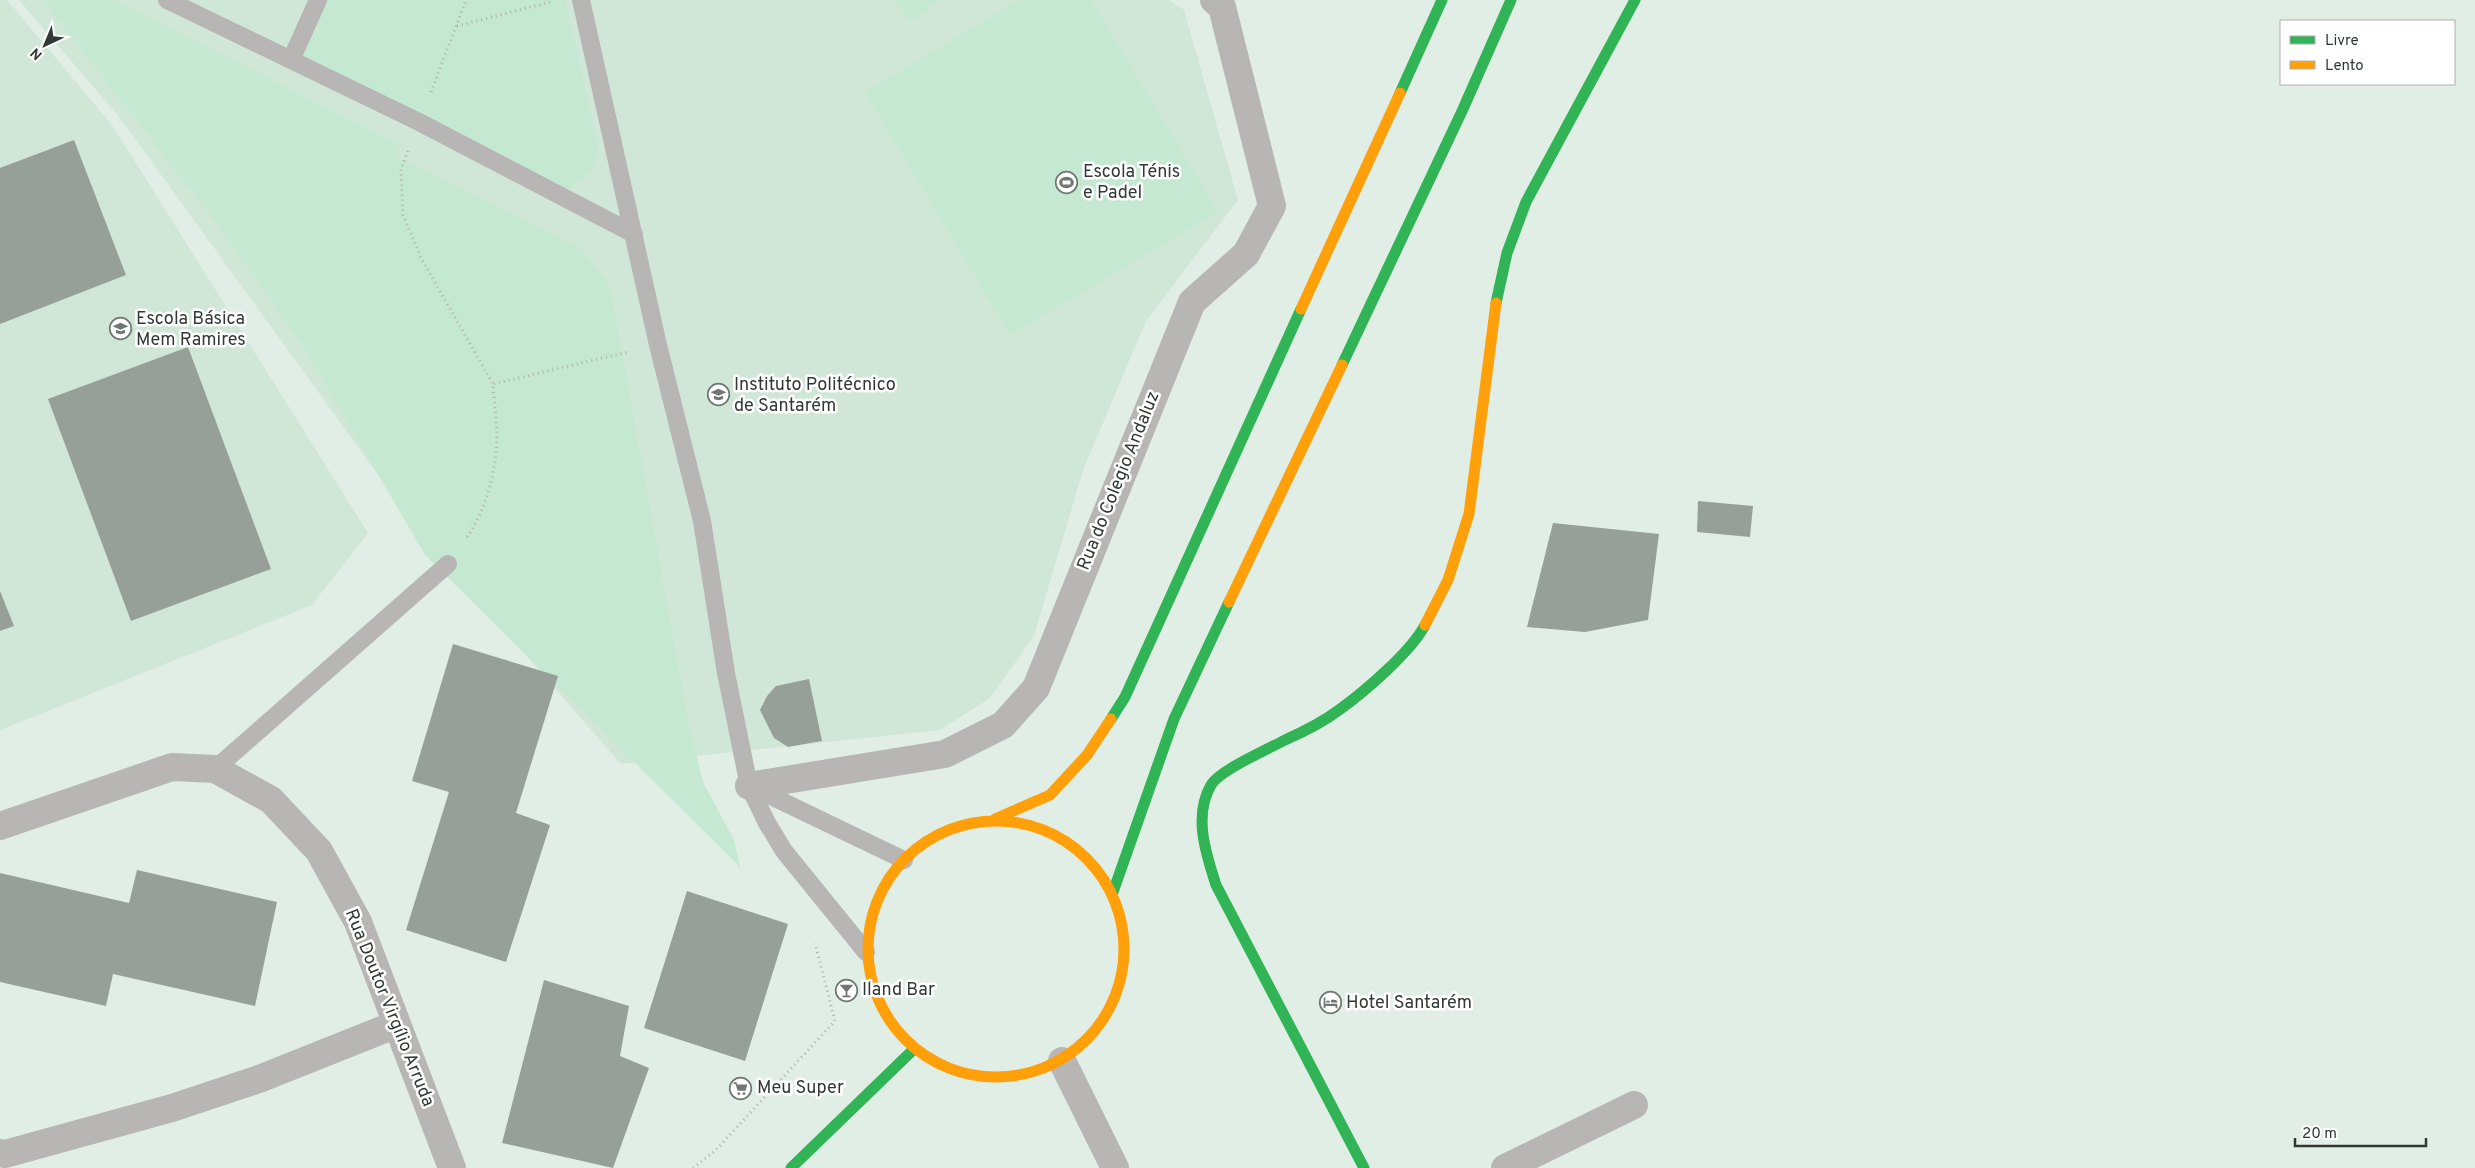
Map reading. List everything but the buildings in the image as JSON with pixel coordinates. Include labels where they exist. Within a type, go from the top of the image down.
[{"type":"main road","points":[[995,819],[1040,826],[1086,855],[1113,892],[1126,954],[1117,998],[1096,1032],[1062,1061],[1020,1077],[960,1073],[914,1049],[884,1014],[866,962],[873,907],[908,853],[945,829],[995,819],[1050,795],[1087,755],[1125,697],[1442,0]]},
{"type":"main road","points":[[1113,892],[1174,719],[1463,110],[1511,0]]},
{"type":"main road","points":[[1364,1168],[1216,885],[1204,847],[1202,810],[1211,784],[1247,758],[1286,740],[1338,711],[1389,667],[1420,634],[1448,580],[1469,514],[1495,310],[1507,253],[1526,202],[1634,0]]},
{"type":"main road","points":[[791,1168],[914,1049]]},
{"type":"street","name":"Rua do Colegio Andaluz","points":[[749,786],[945,754],[1003,725],[1036,688],[1192,302],[1246,254],[1272,206],[1222,7],[1214,0]]},
{"type":"street","name":"Rua Doutor Virgílio Arruda","points":[[0,826],[172,767],[215,769],[271,800],[319,851],[358,922],[452,1168]]},
{"type":"street","points":[[0,1154],[172,1108],[259,1079],[397,1024]]},
{"type":"street","points":[[1062,1061],[1115,1168]]},
{"type":"street","points":[[1505,1168],[1634,1105]]},
{"type":"lane","points":[[167,0],[419,122],[634,234]]},
{"type":"lane","points":[[291,60],[318,0]]},
{"type":"lane","points":[[581,0],[658,346],[702,521],[726,673],[749,786],[767,823],[784,851],[866,952]]},
{"type":"lane","points":[[215,769],[448,564]]},
{"type":"lane","points":[[749,786],[904,860]]},
{"type":"path","points":[[448,564],[479,520],[490,480],[497,439],[492,384],[421,258],[403,215],[401,169],[466,0]]},
{"type":"path","points":[[456,26],[559,0]]},
{"type":"path","points":[[492,384],[658,346]]},
{"type":"path","points":[[692,1168],[714,1152],[835,1021],[815,942]]},
{"type":"shaded area","name":"Escola Básica Mem Ramires","points":[[0,0],[7,0],[112,125],[368,533],[312,605],[0,730]]},
{"type":"shaded area","name":"Instituto Politécnico de Santarém","points":[[19,0],[1169,0],[1184,10],[1238,200],[1146,321],[1083,470],[1034,636],[990,698],[940,730],[621,764],[426,541],[120,118]]},
{"type":"shaded area","points":[[43,0],[114,0],[400,145],[397,157],[569,242],[589,258],[610,286],[688,721],[703,782],[734,840],[740,867],[425,555],[304,347],[213,218]]},
{"type":"shaded area","points":[[327,0],[565,0],[598,148],[595,162],[589,173],[568,189],[300,58]]},
{"type":"shaded area","points":[[895,0],[939,0],[911,22]]},
{"type":"shaded area","name":"Escola Ténis e Padel","points":[[1019,0],[1091,0],[1218,212],[1010,335],[865,92]]},
{"type":"traffic: fast","points":[[1400,93],[1442,0]]},
{"type":"traffic: fast","points":[[1342,365],[1463,109],[1511,0]]},
{"type":"traffic: fast","points":[[1496,303],[1507,253],[1526,202],[1635,0]]},
{"type":"traffic: fast","points":[[1111,719],[1125,697],[1301,309]]},
{"type":"traffic: fast","points":[[1113,892],[1174,719],[1229,602]]},
{"type":"traffic: fast","points":[[1364,1168],[1216,885],[1205,848],[1202,822],[1203,809],[1211,785],[1216,779],[1245,760],[1313,726],[1339,710],[1374,682],[1398,659],[1425,625]]},
{"type":"traffic: fast","points":[[791,1168],[914,1049]]},
{"type":"traffic: slow","points":[[1301,309],[1400,93]]},
{"type":"traffic: slow","points":[[1425,625],[1448,580],[1469,514],[1496,303]]},
{"type":"traffic: slow","points":[[1229,602],[1342,365]]},
{"type":"traffic: slow","points":[[995,819],[1050,795],[1087,755],[1111,719]]},
{"type":"traffic: slow","points":[[983,821],[1009,821],[1045,830],[1067,842],[1087,858],[1103,878],[1115,900],[1122,924],[1124,949],[1122,974],[1115,998],[1103,1020],[1087,1040],[1067,1056],[1045,1068],[1009,1077],[983,1077],[947,1068],[925,1056],[905,1040],[889,1020],[877,998],[868,962],[868,936],[877,900],[889,878],[905,858],[925,842],[947,830],[983,821]]},
{"type":"place","name":"Escola Ténis e Padel","points":[[1067,182]]},
{"type":"place","name":"Escola Básica Mem Ramires","points":[[120,329]]},
{"type":"place","name":"Instituto Politécnico de Santarém","points":[[718,395]]},
{"type":"place","name":"Iland Bar","points":[[846,990]]},
{"type":"place","name":"Hotel Santarém","points":[[1330,1003]]},
{"type":"place","name":"Meu Super","points":[[741,1088]]}]
